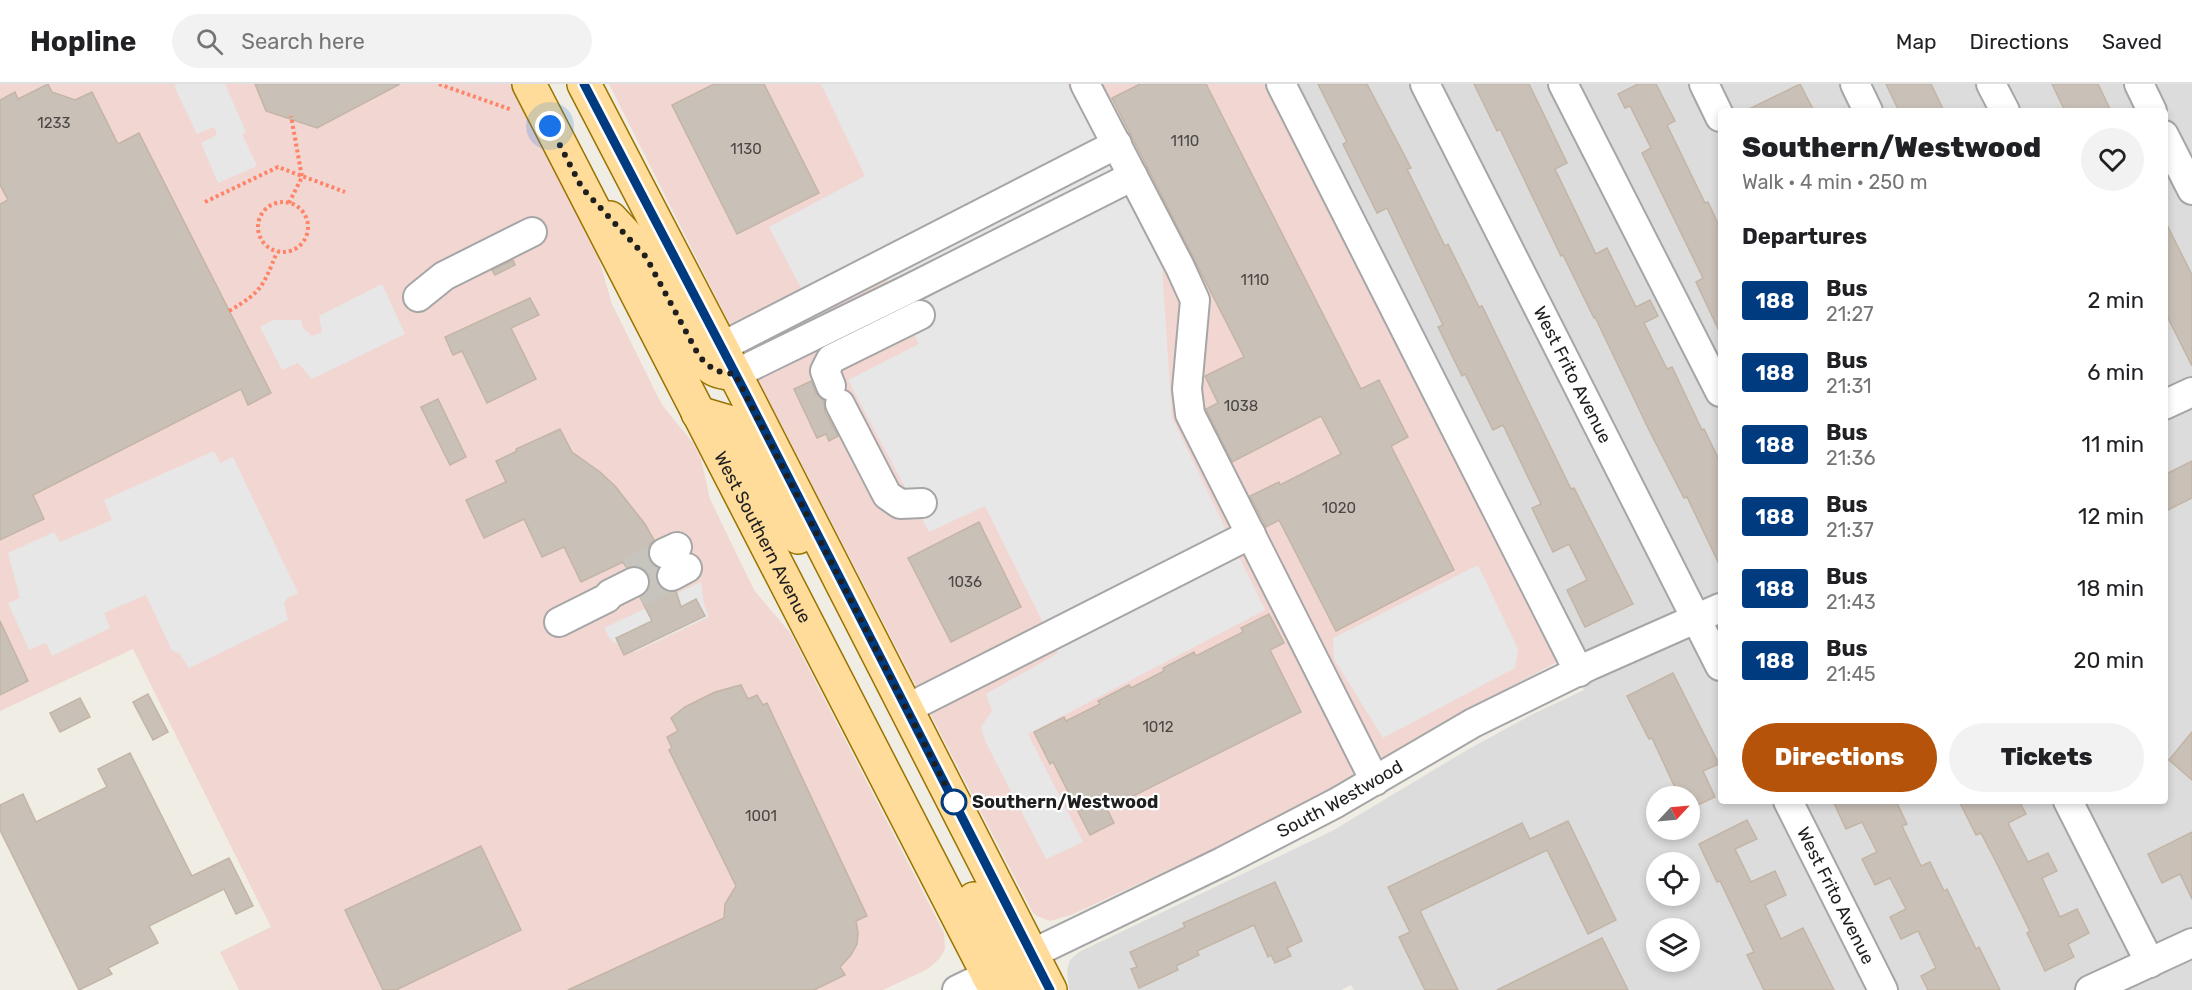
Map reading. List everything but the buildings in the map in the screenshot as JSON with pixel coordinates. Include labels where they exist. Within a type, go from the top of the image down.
[{"type":"main road","points":[[584,84],[1050,990]]},
{"type":"main road","name":"West Southern Avenue","points":[[525,99],[582,188],[992,983]]},
{"type":"main road","points":[[582,188],[646,257],[699,356],[709,367],[719,373],[728,361]]},
{"type":"main road","points":[[698,413],[732,423],[785,521],[851,601]]},
{"type":"main road","points":[[868,744],[883,753],[899,768],[922,801],[993,936],[1000,944],[1031,954]]},
{"type":"main road","points":[[992,983],[1007,979],[1022,990]]},
{"type":"street","points":[[1086,84],[1195,300],[1187,389],[1190,414],[1375,781]]},
{"type":"street","points":[[1281,84],[1579,672]]},
{"type":"street","name":"West Frito Avenue","points":[[1425,84],[1709,613],[1718,656]]},
{"type":"street","points":[[1563,84],[1718,388]]},
{"type":"street","points":[[1704,84],[1718,113]]},
{"type":"street","points":[[1855,84],[1867,108]]},
{"type":"street","points":[[1991,84],[2003,108]]},
{"type":"street","points":[[2139,84],[2151,108]]},
{"type":"street","points":[[2168,143],[2192,190]]},
{"type":"street","points":[[728,361],[1117,144]]},
{"type":"street","points":[[728,361],[918,285],[1133,176]]},
{"type":"street","points":[[418,297],[444,276],[532,232]]},
{"type":"street","points":[[920,315],[831,359],[825,371],[887,495],[900,504],[922,503]]},
{"type":"street","points":[[2168,403],[2192,392]]},
{"type":"street","points":[[906,709],[1251,534]]},
{"type":"street","points":[[559,622],[633,582]]},
{"type":"street","name":"South Westwood","points":[[957,990],[992,983],[1031,954],[1222,862],[1336,803],[1473,723],[1709,613]]},
{"type":"street","name":"West Frito Avenue","points":[[1790,804],[1883,990]]},
{"type":"street","points":[[2070,804],[2150,963]]},
{"type":"street","points":[[2090,990],[2192,943]]},
{"type":"path","points":[[439,84],[525,99]]},
{"type":"path","points":[[290,203],[302,177],[291,116]]},
{"type":"path","points":[[205,202],[278,167],[345,192]]},
{"type":"path","points":[[273,203],[290,203],[297,206],[306,218],[307,234],[299,247],[293,251],[277,252],[270,249],[259,237],[258,221],[266,207],[273,203]]},
{"type":"path","points":[[229,311],[259,291],[277,252]]},
{"type":"shaded area","points":[[0,84],[512,84],[597,253],[612,304],[662,405],[693,443],[701,459],[710,499],[754,590],[791,634],[944,933],[945,949],[940,958],[928,969],[883,990],[239,990],[220,952],[271,927],[133,649],[0,711]]},
{"type":"shaded area","points":[[178,84],[225,84],[246,132],[242,134],[257,166],[218,183],[201,143],[217,135],[214,127],[197,134],[174,86]]},
{"type":"shaded area","points":[[609,84],[1273,84],[1563,659],[1463,712],[1282,817],[1071,915],[1050,921],[1037,916],[1033,913],[732,329]]},
{"type":"shaded area","points":[[821,84],[1067,84],[1162,268],[1172,418],[1265,610],[1028,734],[1083,842],[1046,859],[986,743],[981,727],[992,711],[986,694],[1058,653],[985,506],[929,532],[848,380],[919,344],[874,252],[801,288],[769,227],[865,176]]},
{"type":"shaded area","points":[[1273,84],[2192,84],[2192,990],[1354,990],[1351,985],[1341,990],[1069,990],[1067,970],[1070,960],[1079,952],[1332,831],[1467,750],[1531,715],[1584,690]]},
{"type":"shaded area","points":[[382,284],[405,334],[312,379],[298,363],[282,370],[260,327],[273,320],[301,320],[303,328],[312,336],[322,332],[319,316]]},
{"type":"shaded area","points":[[214,451],[220,463],[233,457],[298,593],[287,598],[284,604],[288,620],[189,668],[179,653],[172,651],[146,595],[104,613],[110,628],[52,656],[46,643],[29,650],[8,603],[20,598],[8,553],[54,532],[60,542],[112,520],[104,500]]},
{"type":"shaded area","points":[[1478,565],[1518,649],[1515,668],[1383,738],[1334,659],[1333,638]]},
{"type":"shaded area","points":[[701,582],[704,604],[709,617],[635,652],[611,641],[604,628]]},
{"type":"tunnel","points":[[629,572],[664,553]]},
{"type":"tunnel","points":[[638,593],[672,576]]},
{"type":"bus line","name":"188","points":[[584,84],[746,394],[1050,990]]},
{"type":"place","name":"Southern/Westwood","points":[[954,802]]},
{"type":"route","points":[[550,126],[582,188],[646,257],[699,356],[709,367],[719,373],[735,374],[954,802]]}]
